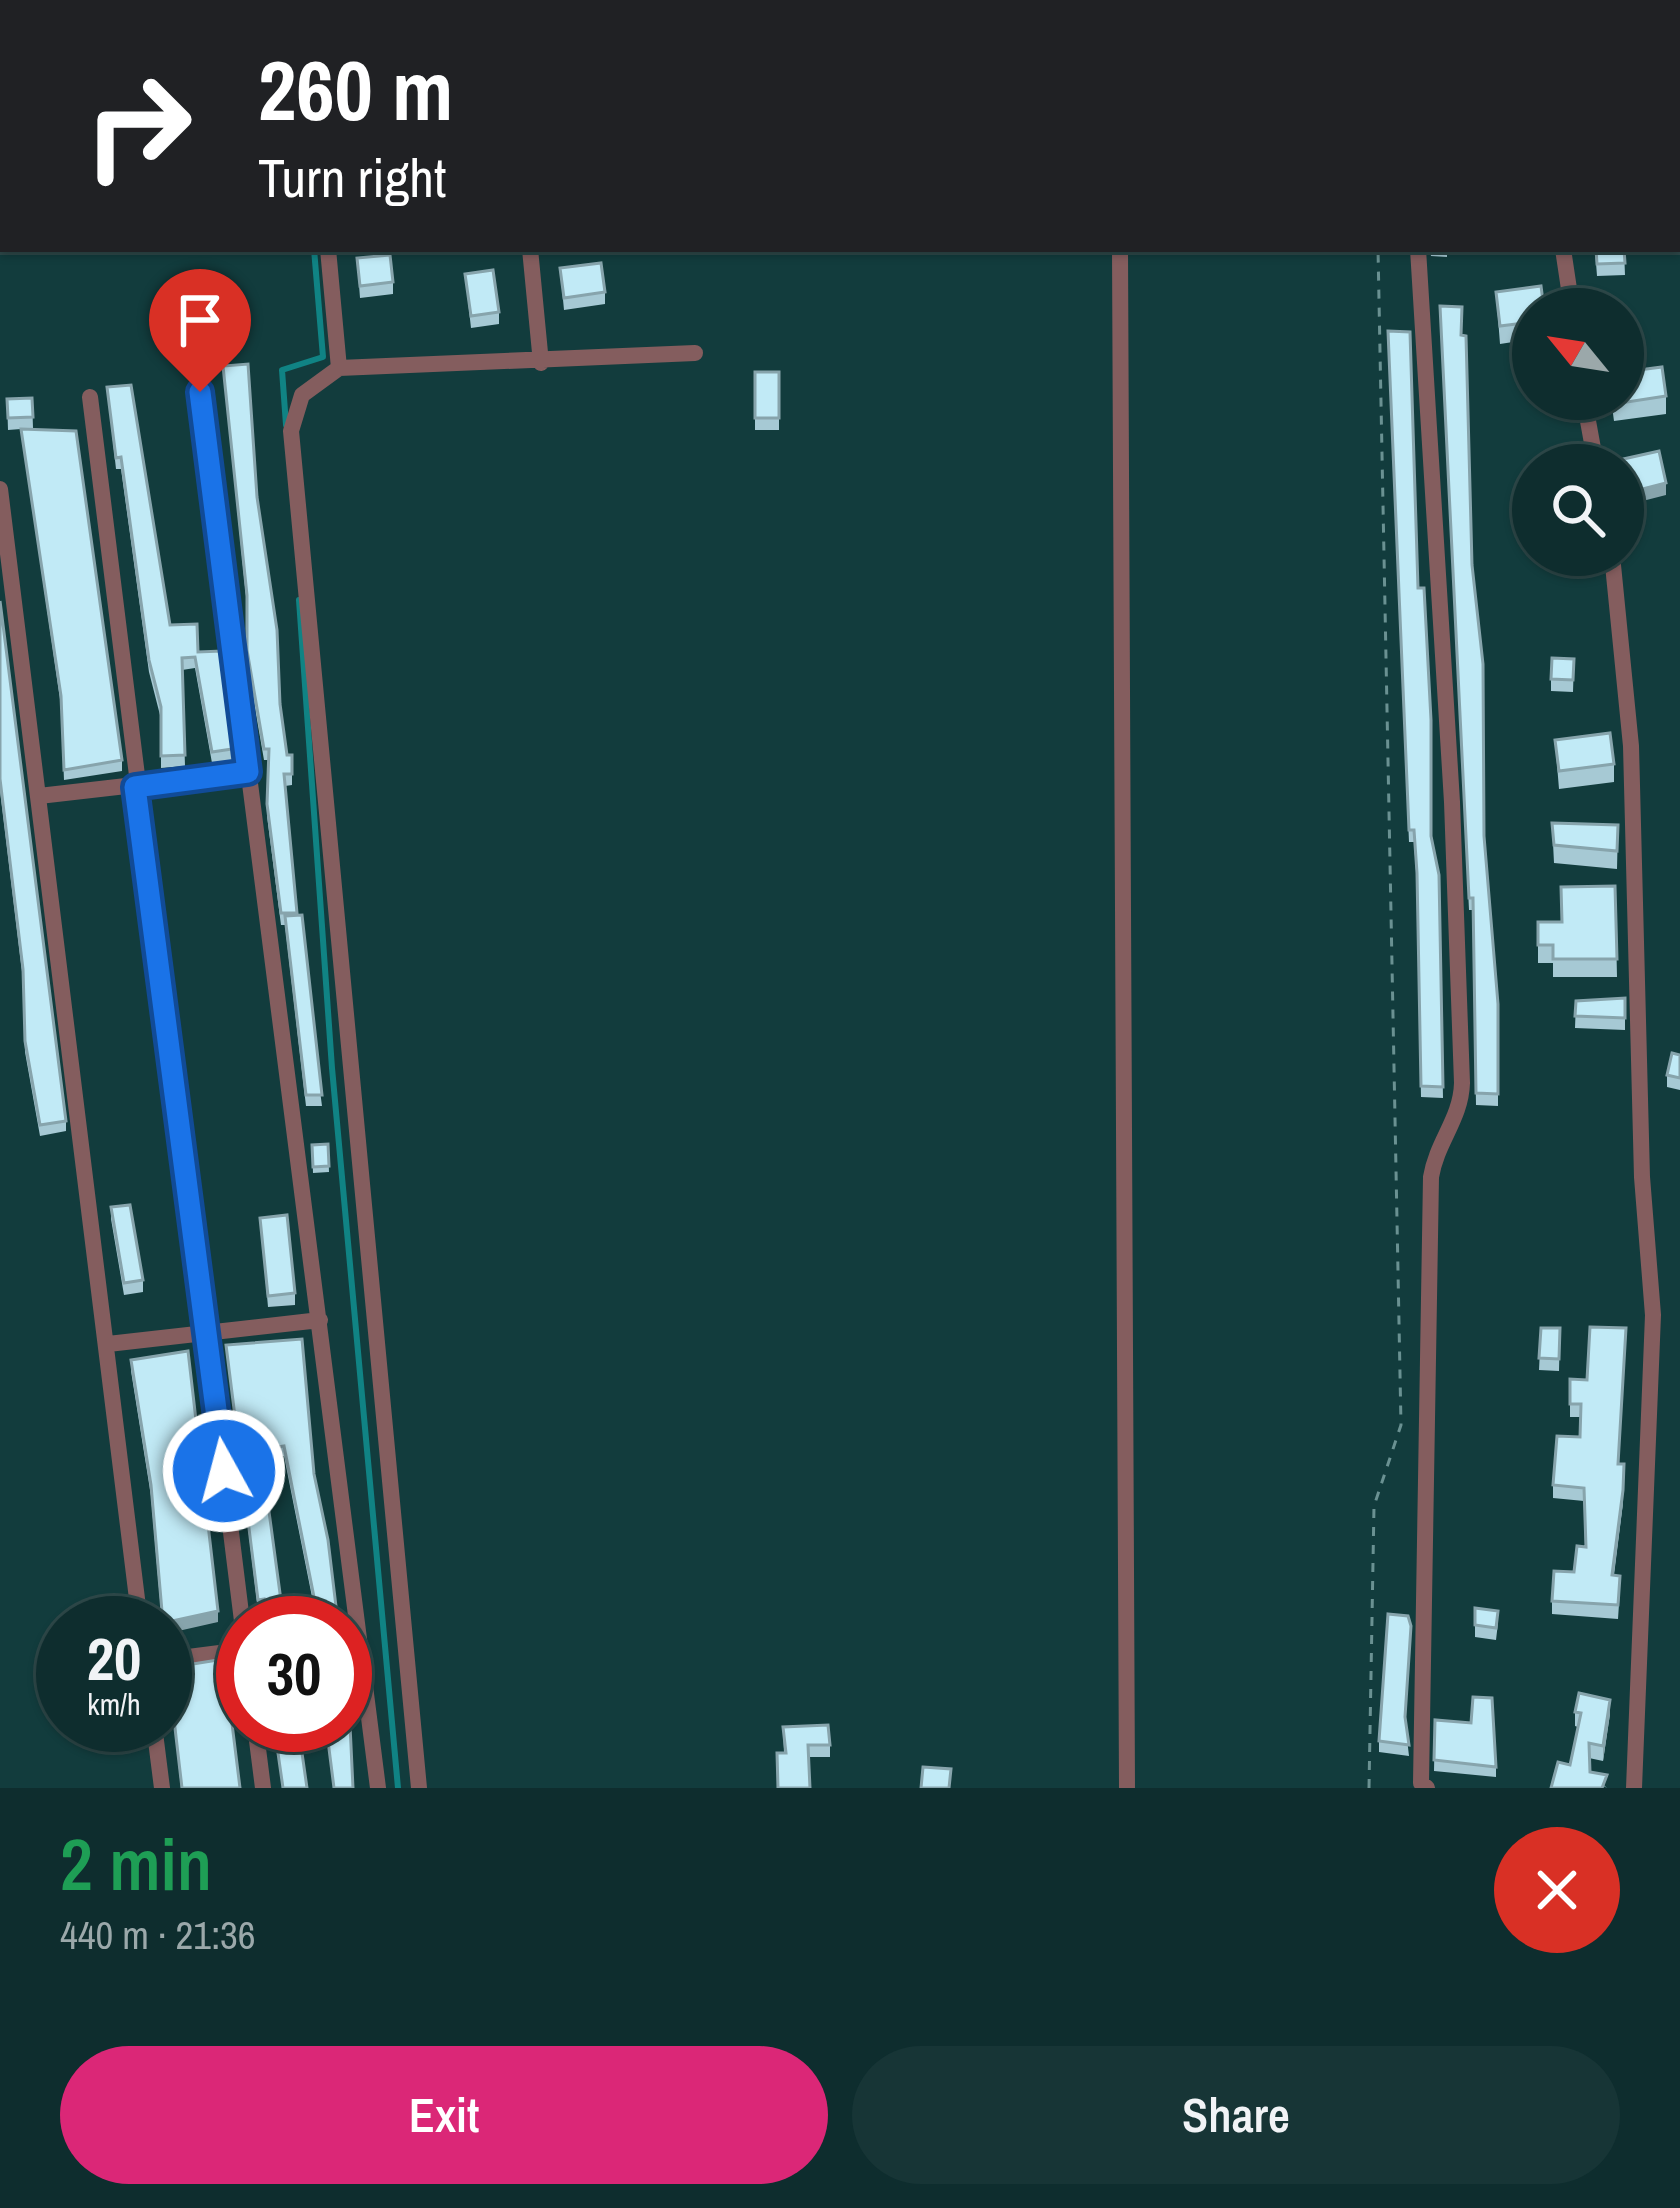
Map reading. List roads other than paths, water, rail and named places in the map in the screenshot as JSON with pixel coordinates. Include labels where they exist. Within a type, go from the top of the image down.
[{"type":"street","points":[[328,252],[339,368]]},
{"type":"street","points":[[530,252],[541,363]]},
{"type":"street","points":[[1120,252],[1127,1788]]},
{"type":"street","points":[[1418,252],[1450,756],[1462,1083],[1459,1114],[1435,1156],[1431,1177],[1420,1783],[1426,1788]]},
{"type":"street","points":[[1563,252],[1568,288]]},
{"type":"street","points":[[419,1788],[291,431],[302,395],[339,368],[695,353]]},
{"type":"street","points":[[200,392],[378,1788]]},
{"type":"street","points":[[90,397],[239,1596]]},
{"type":"street","points":[[0,489],[137,1596]]},
{"type":"street","points":[[1614,576],[1630,746],[1642,1177],[1653,1316],[1634,1788]]},
{"type":"street","points":[[39,796],[248,772]]},
{"type":"street","points":[[108,1344],[320,1320]]},
{"type":"street","points":[[157,1752],[162,1788]]},
{"type":"street","points":[[258,1752],[263,1788]]},
{"type":"waterway","points":[[286,425],[282,370],[323,357],[314,252]]},
{"type":"waterway","points":[[299,600],[332,1068],[398,1788]]}]
